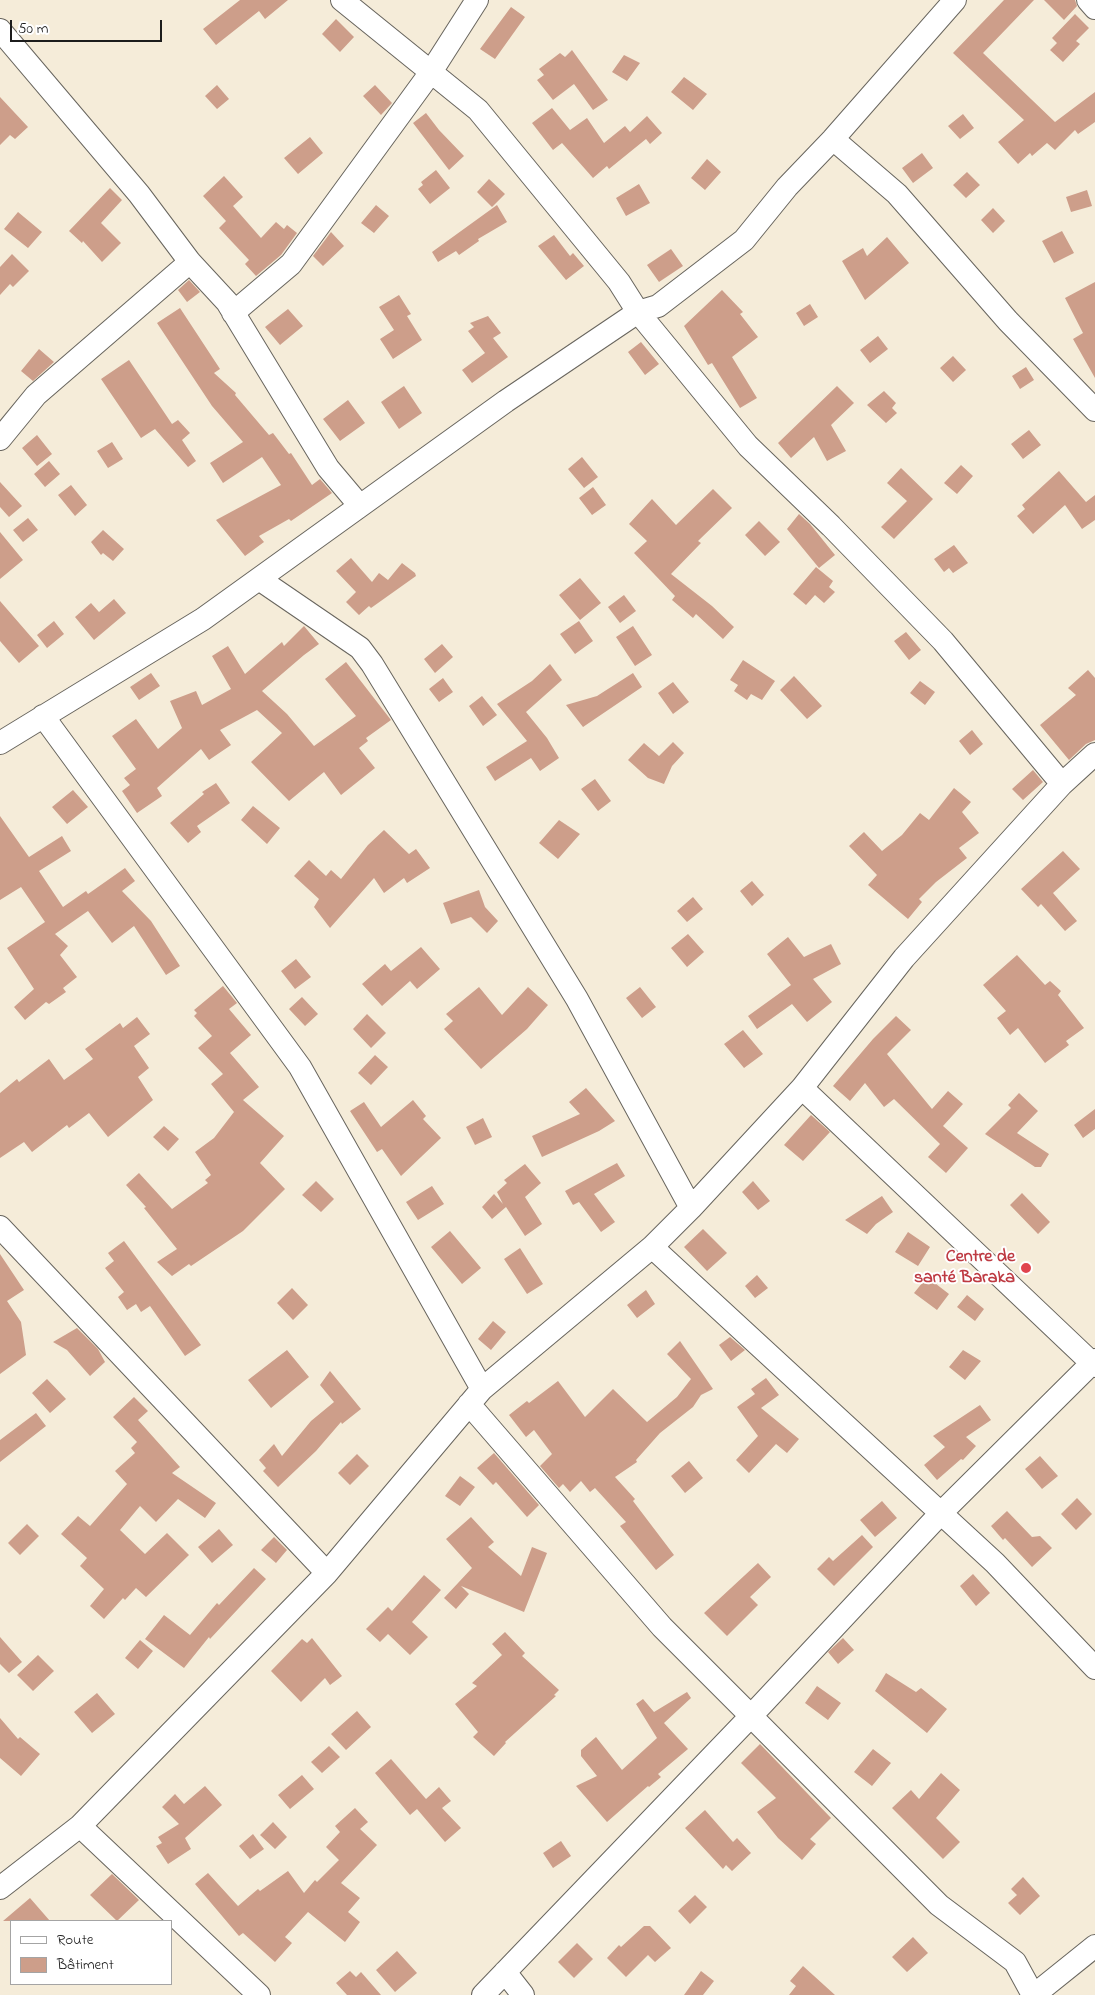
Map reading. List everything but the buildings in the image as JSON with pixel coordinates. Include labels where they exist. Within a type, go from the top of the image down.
[{"type":"street","points":[[342,0],[478,110],[619,282],[638,312],[748,446],[831,526],[943,641],[1062,784]]},
{"type":"street","points":[[233,313],[291,264],[431,72],[477,0]]},
{"type":"street","points":[[0,743],[203,619],[506,401],[638,312],[658,306],[744,240],[787,187],[833,139],[955,0]]},
{"type":"street","points":[[1088,0],[1095,8]]},
{"type":"street","points":[[0,30],[139,194],[190,262],[227,302],[328,468],[360,506]]},
{"type":"street","points":[[833,139],[897,194],[1008,321],[1095,410]]},
{"type":"street","points":[[0,439],[36,396],[190,262]]},
{"type":"street","points":[[259,579],[360,648],[372,664],[577,999],[691,1208]]},
{"type":"street","points":[[43,716],[300,1067],[476,1396],[662,1627],[939,1905],[1015,1962],[1033,1995],[1095,1946]]},
{"type":"street","points":[[0,1888],[80,1826],[327,1573],[476,1396],[652,1247],[691,1208],[802,1088],[904,958],[1062,784],[1091,765]]},
{"type":"street","points":[[483,1995],[751,1716],[940,1513],[1094,1363],[802,1088]]},
{"type":"street","points":[[0,1227],[327,1573]]},
{"type":"street","points":[[652,1247],[995,1563],[1095,1668]]},
{"type":"street","points":[[80,1826],[259,1995]]},
{"type":"street","points":[[505,1972],[523,1995]]},
{"type":"place","name":"Centre de santé Baraka","points":[[1026,1268]]}]
